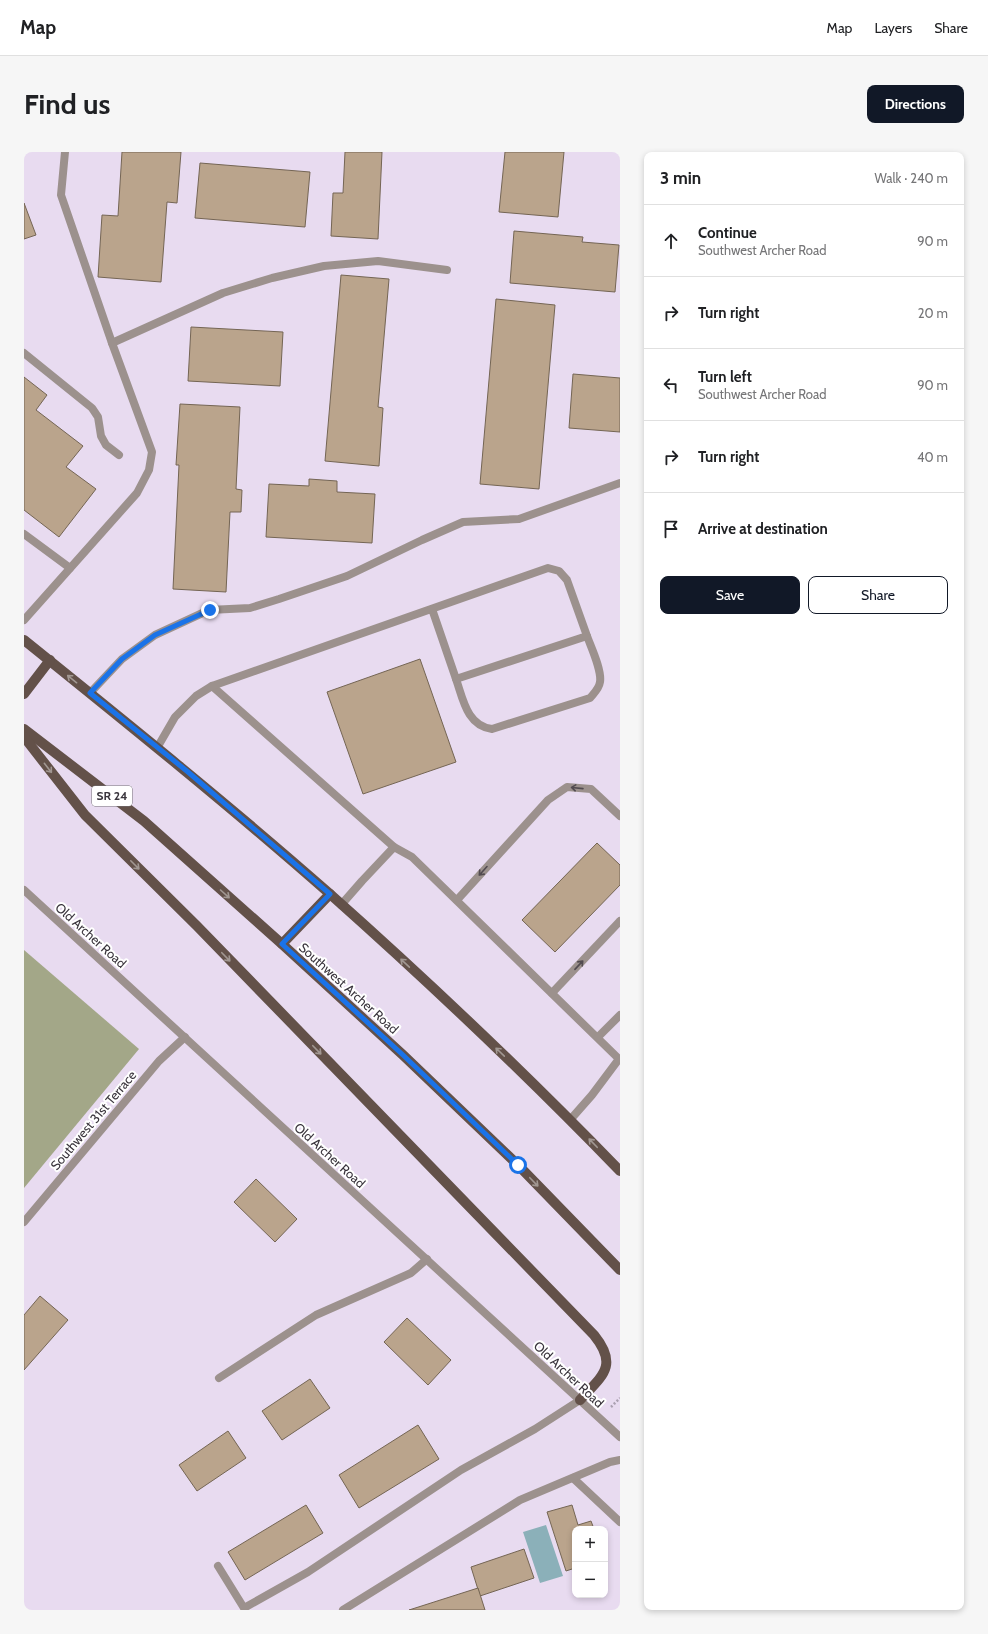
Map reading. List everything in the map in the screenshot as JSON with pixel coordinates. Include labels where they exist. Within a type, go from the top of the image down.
[{"type":"main road","points":[[24,640],[157,748],[330,894],[451,1005],[570,1120],[620,1171]]},
{"type":"main road","points":[[24,694],[50,660]]},
{"type":"main road","name":"Southwest Archer Road","points":[[24,729],[144,821],[282,944],[403,1055],[506,1154],[620,1270]]},
{"type":"main road","points":[[24,737],[85,815],[197,926],[594,1335],[603,1347],[606,1354],[606,1363],[604,1371],[599,1379],[580,1400]]},
{"type":"main road","points":[[282,944],[330,894]]},
{"type":"street","points":[[24,620],[137,493],[149,470],[152,452],[112,343],[61,194],[65,152]]},
{"type":"street","points":[[112,343],[223,292],[272,278],[324,266],[378,261],[446,270]]},
{"type":"street","points":[[24,353],[92,408],[98,417],[101,436],[106,445],[119,455]]},
{"type":"street","points":[[90,693],[122,659],[155,635],[210,610],[250,608],[347,576],[463,522],[519,519],[620,483]]},
{"type":"street","points":[[24,534],[70,568]]},
{"type":"street","points":[[157,748],[175,717],[196,696],[212,686],[548,568],[559,571],[567,580],[599,670],[600,681],[597,690],[590,698],[492,729],[484,728],[475,722],[468,712],[432,609]]},
{"type":"street","points":[[456,679],[587,636]]},
{"type":"street","points":[[212,686],[394,847],[412,857],[598,1037],[619,1060],[592,1095],[570,1120]]},
{"type":"street","points":[[457,900],[548,800],[567,786],[591,789],[620,816]]},
{"type":"street","points":[[342,905],[394,847]]},
{"type":"street","name":"Old Archer Road","points":[[24,890],[620,1437]]},
{"type":"street","points":[[552,994],[620,921]]},
{"type":"street","points":[[598,1037],[620,1015]]},
{"type":"street","name":"Southwest 31st Terrace","points":[[24,1222],[159,1061],[185,1037]]},
{"type":"street","points":[[219,1378],[316,1315],[411,1273],[426,1259]]},
{"type":"street","points":[[218,1566],[244,1608],[308,1572],[461,1470],[536,1429],[580,1400]]},
{"type":"street","points":[[343,1610],[520,1500],[610,1462],[620,1460]]},
{"type":"street","points":[[573,1478],[620,1522]]},
{"type":"path","points":[[610,1408],[620,1398]]},
{"type":"path","points":[[617,1401],[620,1404]]},
{"type":"shaded area","points":[[24,950],[139,1049],[24,1188]]},
{"type":"shaded area","points":[[546,1525],[563,1576],[540,1583],[523,1532]]},
{"type":"building","points":[[122,152],[181,152],[177,203],[167,202],[161,282],[98,277],[102,215],[118,216]]},
{"type":"building","points":[[345,152],[382,152],[378,239],[331,236],[333,193],[343,193]]},
{"type":"building","points":[[505,152],[564,152],[558,217],[499,212]]},
{"type":"building","points":[[200,163],[310,172],[305,227],[195,218]]},
{"type":"building","points":[[24,203],[36,235],[24,239]]},
{"type":"building","points":[[514,231],[583,237],[582,242],[619,245],[615,292],[510,283]]},
{"type":"building","points":[[341,275],[389,279],[378,407],[383,408],[379,466],[325,461]]},
{"type":"building","points":[[496,299],[555,305],[539,489],[480,484]]},
{"type":"building","points":[[191,327],[283,332],[280,386],[188,381]]},
{"type":"building","points":[[573,374],[620,378],[620,432],[569,428]]},
{"type":"building","points":[[24,377],[47,395],[36,410],[83,446],[66,467],[96,489],[59,537],[24,510]]},
{"type":"building","points":[[180,404],[240,407],[236,489],[242,490],[241,512],[230,512],[226,592],[173,589],[179,465],[176,465]]},
{"type":"building","points":[[309,479],[337,481],[337,492],[375,494],[372,543],[266,537],[269,484],[309,486]]},
{"type":"building","points":[[420,659],[456,762],[363,794],[327,692]]},
{"type":"building","points":[[597,843],[620,865],[620,885],[555,952],[522,920]]},
{"type":"building","points":[[256,1179],[297,1219],[275,1242],[234,1202]]},
{"type":"building","points":[[40,1296],[68,1320],[24,1370],[24,1315]]},
{"type":"building","points":[[407,1318],[451,1360],[428,1385],[384,1342]]},
{"type":"building","points":[[310,1379],[330,1408],[282,1440],[262,1411]]},
{"type":"building","points":[[418,1425],[439,1459],[359,1508],[339,1475]]},
{"type":"building","points":[[228,1431],[246,1458],[197,1491],[179,1465]]},
{"type":"building","points":[[306,1505],[323,1533],[245,1580],[228,1552]]},
{"type":"building","points":[[572,1505],[578,1525],[591,1521],[593,1526],[572,1526],[572,1569],[566,1571],[547,1512]]},
{"type":"building","points":[[524,1549],[534,1578],[480,1596],[471,1567]]},
{"type":"building","points":[[478,1588],[485,1610],[409,1610]]},
{"type":"route","points":[[210,610],[155,635],[122,659],[90,693],[188,772],[330,894],[282,944],[403,1055],[518,1165]]}]
